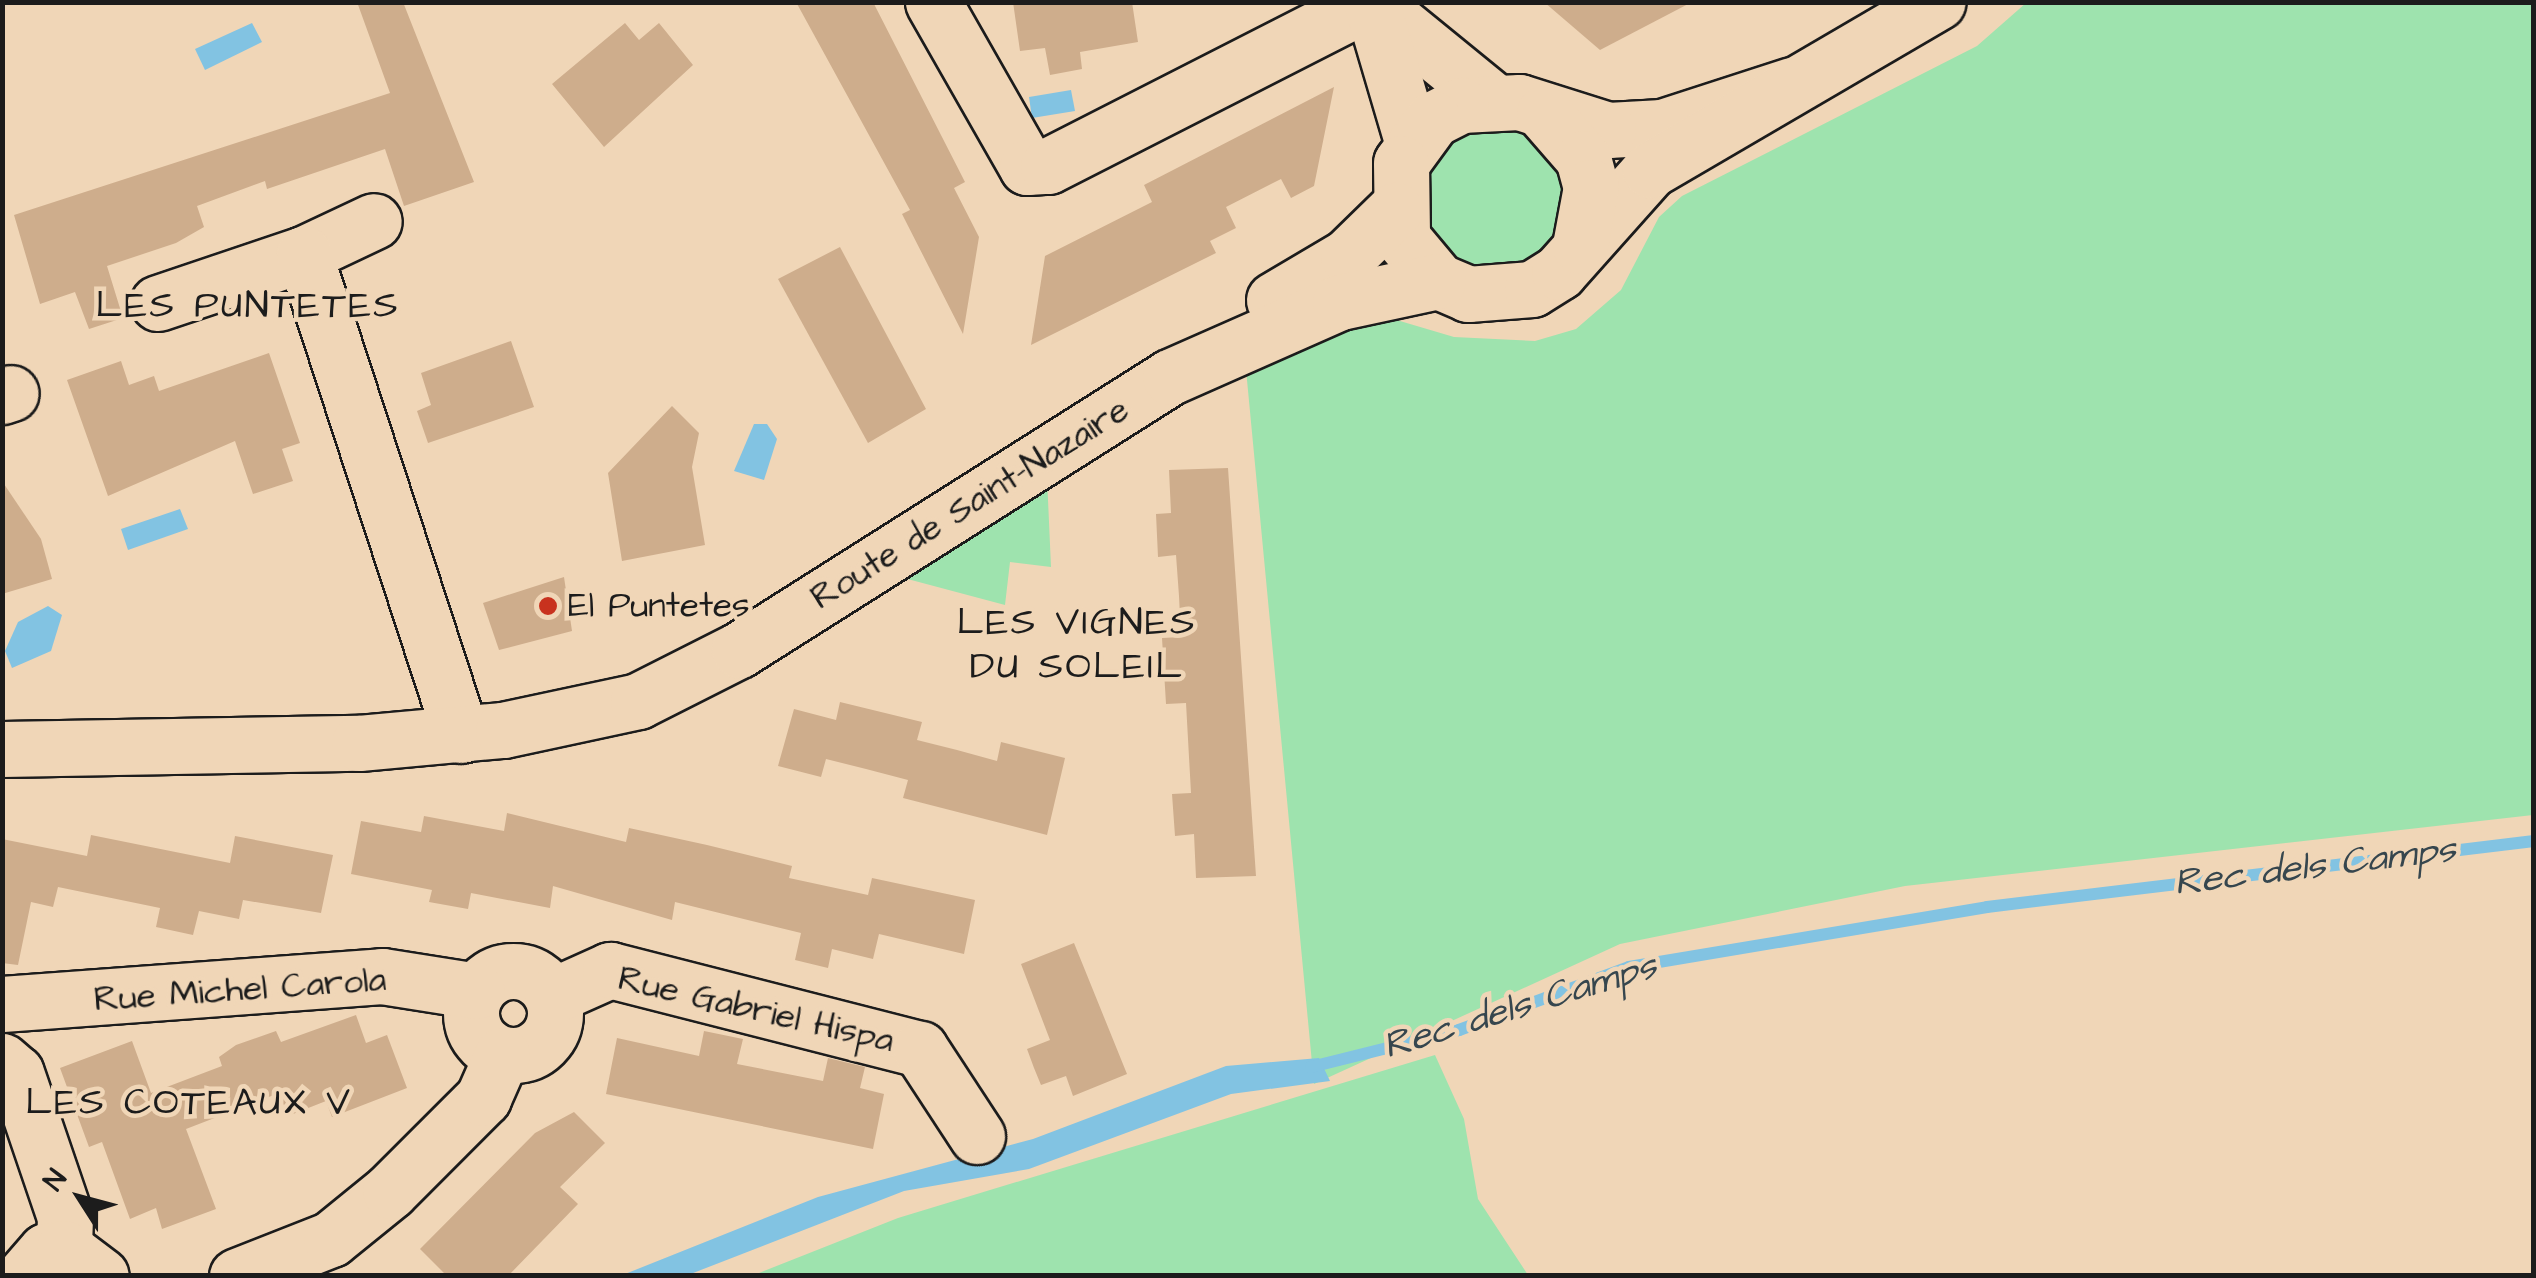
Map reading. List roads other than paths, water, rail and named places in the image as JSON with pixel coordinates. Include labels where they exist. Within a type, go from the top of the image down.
[{"type":"street","points":[[934,2],[1027,167],[1048,166],[1371,2]]},
{"type":"street","points":[[1371,2],[1491,99],[1608,130],[1662,127],[1792,85]]},
{"type":"street","points":[[1371,2],[1412,141]]},
{"type":"street","points":[[1491,99],[1433,119],[1412,141],[1395,210],[1402,238],[1438,281],[1468,294],[1516,293],[1559,272],[1650,170],[1937,2]]},
{"type":"street","points":[[1544,113],[1584,158],[1592,187],[1580,246]]},
{"type":"street","name":"Route de Saint-Nazaire","points":[[482,732],[749,618],[1134,371],[1306,286],[1395,210]]},
{"type":"street","points":[[158,303],[304,254],[374,221]]},
{"type":"street","points":[[304,254],[482,732]]},
{"type":"street","name":"Route de Saint-Nazaire","points":[[2,749],[482,732],[638,701],[739,650],[1170,377],[1340,302],[1438,281]]},
{"type":"street","name":"Rue Gabriel Hispa","points":[[552,996],[610,970],[920,1049],[977,1136]]},
{"type":"street","points":[[236,1276],[331,1238],[390,1192],[482,1098],[502,1054],[545,1040],[552,996],[542,982],[507,971],[477,992],[472,1022],[502,1054]]},
{"type":"street","name":"Rue Michel Carola","points":[[2,1004],[382,976],[477,992]]},
{"type":"street","points":[[2,1061],[16,1072],[65,1217],[63,1266]]},
{"type":"water","points":[[252,23],[262,42],[205,70],[195,49]]},
{"type":"water","points":[[1071,90],[1075,111],[1032,118],[1029,97]]},
{"type":"water","points":[[754,424],[767,424],[777,439],[764,480],[734,471]]},
{"type":"water","points":[[180,509],[188,529],[128,550],[121,529]]},
{"type":"water","points":[[48,606],[62,615],[51,651],[12,668],[5,651],[18,622]]},
{"type":"water","points":[[1319,1058],[1330,1081],[1231,1094],[1029,1169],[904,1191],[688,1275],[620,1276],[818,1197],[1033,1139],[1226,1066]]},
{"type":"waterway","name":"Rec dels Camps","points":[[1311,1067],[1459,1030],[1629,967],[1987,907],[2534,841]]},
{"type":"place","name":"El Puntetes","points":[[548,606]]},
{"type":"district","name":"LES PUNTETES","points":[[248,307]]},
{"type":"district","name":"LES VIGNES DU SOLEIL","points":[[1077,646]]},
{"type":"district","name":"LES COTEAUX V","points":[[189,1104]]}]
